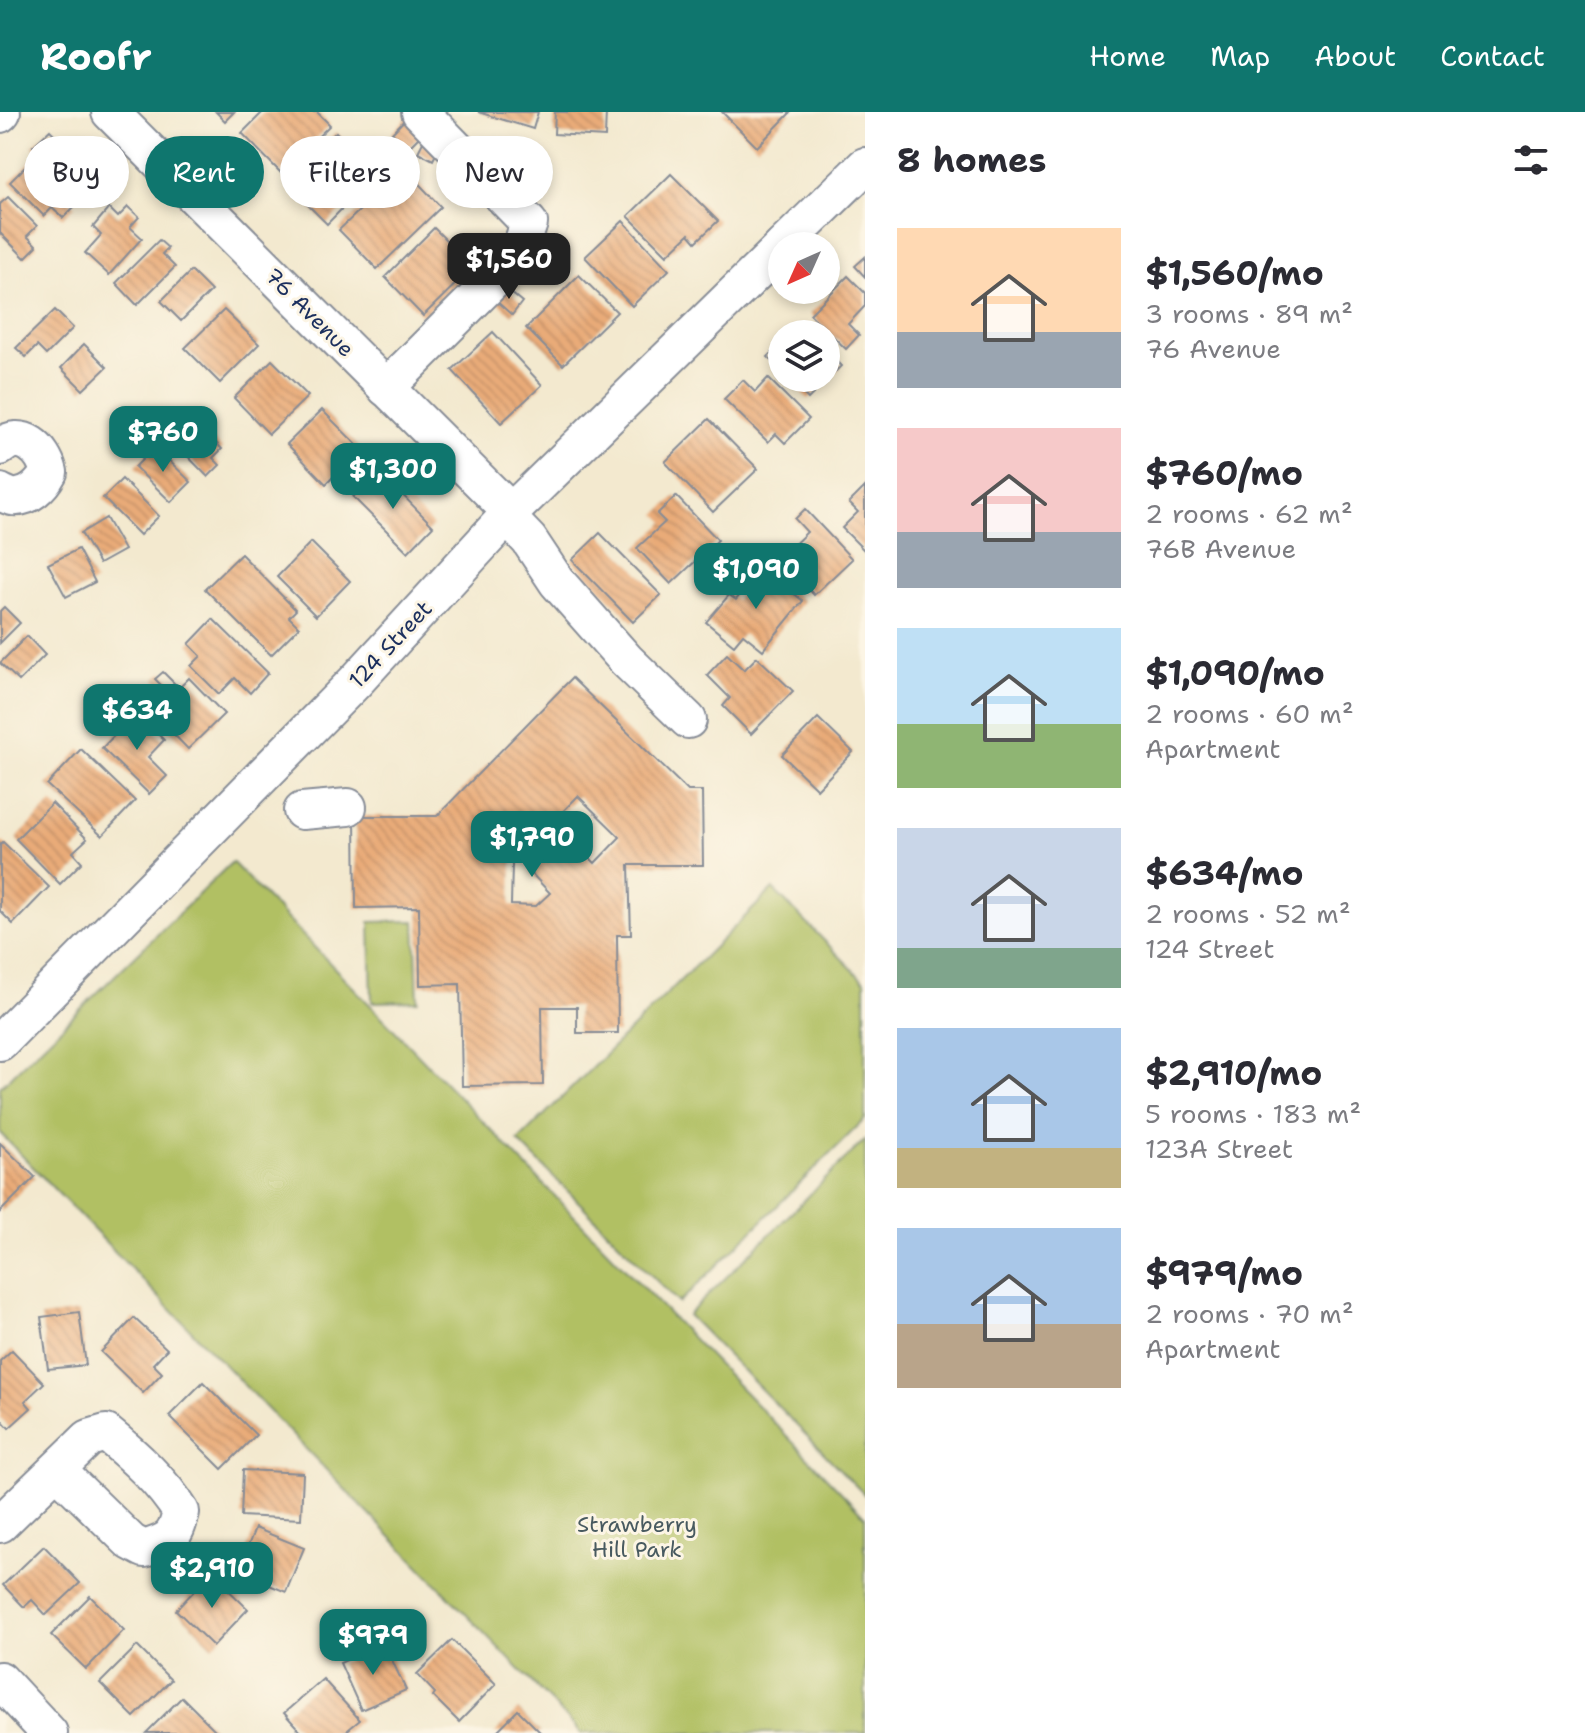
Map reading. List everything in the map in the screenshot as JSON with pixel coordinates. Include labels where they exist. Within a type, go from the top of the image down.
[{"type":"street","name":"76 Avenue","points":[[110,112],[508,514],[557,582],[626,660],[688,720]]},
{"type":"street","points":[[386,388],[518,256],[529,223],[420,112]]},
{"type":"street","name":"124 Street","points":[[798,232],[865,166]]},
{"type":"street","name":"124 Street","points":[[0,1042],[356,681],[508,514],[768,262]]},
{"type":"street","points":[[0,447],[19,439],[35,445],[46,460],[49,472],[42,485],[26,495],[12,498],[0,492]]},
{"type":"street","points":[[302,811],[348,807]]},
{"type":"street","points":[[0,1524],[57,1470]]},
{"type":"street","points":[[0,1680],[49,1733]]},
{"type":"green space","name":"Strawberry Hill Park","points":[[232,862],[865,1517],[865,1733],[581,1733],[0,1133],[0,1087]]},
{"type":"green space","points":[[773,889],[865,982],[865,1119],[679,1303],[518,1141]]},
{"type":"green space","points":[[415,921],[418,1001],[372,1002],[370,922]]},
{"type":"green space","points":[[865,1140],[865,1495],[688,1315]]},
{"type":"building","points":[[216,112],[234,112],[225,121]]},
{"type":"building","points":[[263,112],[317,112],[330,125],[319,136],[280,136],[280,172],[264,156],[264,136],[245,136],[242,133]]},
{"type":"building","points":[[478,112],[538,112],[533,129]]},
{"type":"building","points":[[555,112],[606,112],[605,137],[554,134]]},
{"type":"building","points":[[722,112],[791,112],[757,147]]},
{"type":"building","points":[[409,115],[425,131],[420,136],[395,136],[392,133]]},
{"type":"building","points":[[426,136],[436,141],[433,160],[420,153]]},
{"type":"building","points":[[24,168],[24,196],[10,182]]},
{"type":"building","points":[[671,174],[718,221],[696,242],[689,234],[667,255],[628,216]]},
{"type":"building","points":[[420,185],[436,202],[436,208],[440,208],[377,269],[339,230],[362,208],[420,208]]},
{"type":"building","points":[[8,197],[37,226],[27,236],[37,246],[25,258],[0,233],[0,204]]},
{"type":"building","points":[[36,208],[52,208],[44,216]]},
{"type":"building","points":[[52,208],[73,208],[63,218]]},
{"type":"building","points":[[109,208],[118,217],[129,208],[139,217],[130,227],[142,238],[109,275],[85,253],[101,235],[93,227]]},
{"type":"building","points":[[311,208],[343,208],[327,224]]},
{"type":"building","points":[[623,221],[669,270],[632,306],[585,257]]},
{"type":"building","points":[[434,228],[473,267],[423,316],[385,277]]},
{"type":"building","points":[[159,240],[168,248],[162,254],[175,267],[137,305],[116,283]]},
{"type":"building","points":[[865,257],[865,277],[855,266]]},
{"type":"building","points":[[191,271],[211,291],[181,321],[161,301]]},
{"type":"building","points":[[579,275],[617,312],[563,365],[526,328]]},
{"type":"building","points":[[848,276],[865,293],[865,306],[848,324],[859,335],[846,349],[840,343],[840,320],[816,320],[810,314],[820,304],[840,304],[840,284]]},
{"type":"building","points":[[505,288],[522,302],[512,315],[495,300]]},
{"type":"building","points":[[55,310],[73,328],[46,355],[37,346],[26,357],[16,348]]},
{"type":"building","points":[[224,310],[259,344],[220,383],[185,348]]},
{"type":"building","points":[[493,332],[542,385],[501,423],[452,370]]},
{"type":"building","points":[[84,344],[107,367],[83,390],[61,368]]},
{"type":"building","points":[[272,360],[308,396],[269,434],[234,398]]},
{"type":"building","points":[[768,378],[768,392],[782,392],[809,419],[785,443],[776,434],[768,442],[724,399],[743,380],[755,392]]},
{"type":"building","points":[[801,392],[815,392],[808,399]]},
{"type":"building","points":[[322,410],[361,449],[326,484],[287,444]]},
{"type":"building","points":[[190,416],[222,449],[213,458],[220,465],[208,477],[169,437]]},
{"type":"building","points":[[709,419],[758,469],[713,512],[665,462]]},
{"type":"building","points":[[155,447],[191,482],[171,502],[135,467]]},
{"type":"building","points":[[379,471],[433,526],[408,552],[353,497]]},
{"type":"building","points":[[122,479],[159,516],[140,535],[103,498]]},
{"type":"building","points":[[865,487],[865,551],[842,528],[858,512],[849,503]]},
{"type":"building","points":[[676,496],[718,540],[671,584],[637,548],[665,522],[657,514]]},
{"type":"building","points":[[805,509],[852,559],[814,595],[780,558],[807,532],[795,519]]},
{"type":"building","points":[[106,518],[124,550],[99,564],[81,533]]},
{"type":"building","points":[[600,533],[661,595],[633,622],[572,560]]},
{"type":"building","points":[[311,542],[350,581],[316,616],[277,577]]},
{"type":"building","points":[[78,549],[95,582],[66,597],[48,564]]},
{"type":"building","points":[[241,554],[296,610],[289,617],[299,627],[271,655],[205,589]]},
{"type":"building","points":[[762,568],[803,601],[763,650],[743,634],[734,645],[706,622],[729,595],[736,600]]},
{"type":"building","points":[[4,607],[20,623],[0,643],[0,611]]},
{"type":"building","points":[[213,619],[268,673],[250,693],[235,678],[219,694],[191,666],[201,656],[189,644]]},
{"type":"building","points":[[27,636],[45,655],[19,681],[0,663]]},
{"type":"building","points":[[727,654],[744,670],[757,657],[793,691],[751,734],[723,706],[730,698],[707,675]]},
{"type":"building","points":[[163,672],[179,688],[189,678],[224,714],[188,749],[154,714],[172,696],[155,679]]},
{"type":"building","points":[[572,678],[688,791],[702,791],[703,865],[629,865],[631,935],[617,935],[618,1033],[577,1033],[577,1007],[542,1007],[543,1085],[462,1086],[460,984],[420,985],[419,907],[356,908],[355,816],[437,816]],"holes":[[[578,796],[620,837],[595,863],[567,836],[556,836],[530,863],[531,873],[550,893],[536,906],[511,905],[512,864]]]},
{"type":"building","points":[[136,713],[164,740],[148,757],[167,776],[149,794],[102,748]]},
{"type":"building","points":[[818,718],[853,752],[817,789],[782,755]]},
{"type":"building","points":[[81,749],[135,801],[102,836],[47,785]]},
{"type":"building","points":[[52,803],[87,839],[73,852],[82,862],[60,884],[16,839]]},
{"type":"building","points":[[3,842],[49,887],[13,924],[0,911],[0,845]]},
{"type":"building","points":[[0,1143],[35,1177],[0,1212]]},
{"type":"building","points":[[79,1312],[86,1365],[48,1369],[41,1317]]},
{"type":"building","points":[[134,1318],[167,1349],[153,1364],[162,1373],[143,1393],[101,1352]]},
{"type":"building","points":[[12,1350],[44,1383],[25,1401],[31,1408],[9,1428],[0,1418],[0,1361]]},
{"type":"building","points":[[203,1382],[256,1435],[222,1469],[169,1416]]},
{"type":"building","points":[[243,1470],[303,1473],[301,1519],[241,1516]]},
{"type":"building","points":[[255,1528],[304,1548],[286,1592],[238,1572]]},
{"type":"building","points":[[44,1546],[80,1583],[46,1615],[32,1600],[24,1607],[3,1585]]},
{"type":"building","points":[[211,1573],[248,1609],[213,1646],[176,1610]]},
{"type":"building","points":[[90,1596],[124,1630],[86,1669],[51,1635]]},
{"type":"building","points":[[452,1640],[496,1684],[459,1722],[433,1696],[435,1693],[417,1674]]},
{"type":"building","points":[[384,1643],[406,1690],[361,1710],[340,1663]]},
{"type":"building","points":[[137,1646],[171,1680],[134,1717],[100,1683]]},
{"type":"building","points":[[323,1679],[360,1720],[344,1733],[302,1733],[284,1713]]},
{"type":"building","points":[[182,1697],[215,1730],[212,1733],[146,1733]]},
{"type":"building","points":[[518,1710],[541,1733],[495,1733]]}]
